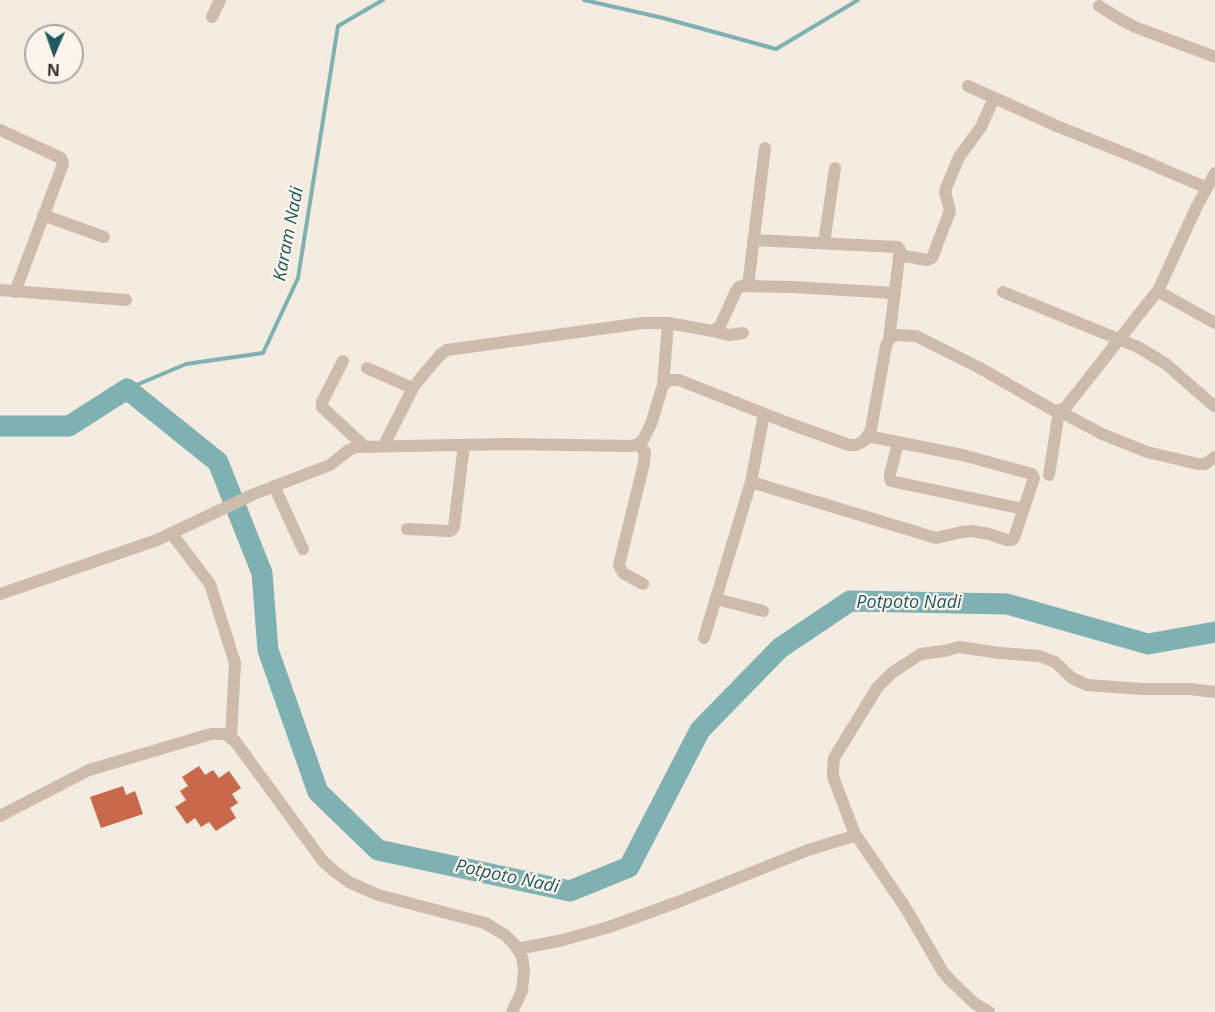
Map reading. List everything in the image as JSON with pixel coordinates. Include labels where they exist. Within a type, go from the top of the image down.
[{"type":"street","points":[[212,17],[220,0]]},
{"type":"street","points":[[1099,6],[1135,27],[1215,57]]},
{"type":"street","points":[[968,86],[1059,127],[1207,188]]},
{"type":"street","points":[[899,255],[927,260],[932,258],[950,211],[946,188],[959,157],[981,127],[994,98]]},
{"type":"street","points":[[0,130],[63,161],[63,167],[15,292]]},
{"type":"street","points":[[748,286],[765,148]]},
{"type":"street","points":[[824,243],[835,168]]},
{"type":"street","points":[[1059,411],[1066,407],[1157,293],[1215,173]]},
{"type":"street","points":[[44,215],[104,237]]},
{"type":"street","points":[[663,384],[679,380],[849,445],[862,442],[867,436],[889,339],[899,248],[753,240]]},
{"type":"street","points":[[713,331],[720,326],[737,289],[742,286],[894,293]]},
{"type":"street","points":[[0,290],[126,300]]},
{"type":"street","points":[[1003,292],[1138,347],[1166,364],[1214,405]]},
{"type":"street","points":[[1157,293],[1173,299],[1215,323]]},
{"type":"street","points":[[384,445],[412,388],[440,355],[452,349],[643,323],[668,323],[729,335],[743,333]]},
{"type":"street","points":[[0,594],[157,540],[254,494],[330,465],[352,448],[384,445],[631,446],[638,444],[648,432],[663,384],[668,323]]},
{"type":"street","points":[[889,339],[896,335],[916,336],[978,367],[1053,410],[1147,452],[1193,464],[1205,464],[1215,457]]},
{"type":"street","points":[[343,361],[321,402],[322,407],[364,446]]},
{"type":"street","points":[[367,368],[412,388]]},
{"type":"street","points":[[1049,475],[1059,411]]},
{"type":"street","points":[[704,638],[751,482],[764,414]]},
{"type":"street","points":[[751,482],[936,538],[972,531],[1012,540],[1027,507],[1034,478],[1031,473],[962,455],[867,436]]},
{"type":"street","points":[[898,442],[890,474],[891,480],[1027,507]]},
{"type":"street","points":[[638,444],[645,452],[644,463],[619,565],[623,573],[643,584]]},
{"type":"street","points":[[407,529],[450,531],[453,528],[464,445]]},
{"type":"street","points":[[274,486],[303,549]]},
{"type":"street","points":[[171,534],[210,584],[235,663],[231,737]]},
{"type":"street","points":[[716,599],[763,611]]},
{"type":"street","points":[[989,1012],[974,1003],[943,972],[905,907],[864,845],[854,836],[833,777],[834,758],[877,688],[893,672],[921,654],[959,647],[1039,656],[1055,662],[1072,678],[1087,685],[1142,689],[1190,689],[1215,693]]},
{"type":"street","points":[[0,816],[89,770],[211,734],[225,734],[236,741],[322,860],[334,871],[350,882],[378,895],[485,923],[505,935],[522,957],[524,977],[522,991],[512,1012]]},
{"type":"street","points":[[518,949],[563,940],[609,927],[808,850],[854,836]]},
{"type":"building","points":[[199,766],[205,775],[213,770],[219,778],[229,771],[241,788],[232,794],[238,803],[230,808],[236,818],[216,831],[209,822],[201,827],[195,818],[187,824],[175,807],[186,800],[180,791],[188,786],[182,777]]},
{"type":"building","points":[[123,786],[126,795],[135,791],[143,814],[101,828],[90,797]]},
{"type":"waterway","name":"Karam Nadi","points":[[127,389],[186,364],[263,353],[298,278],[338,26],[383,0]]},
{"type":"waterway","name":"Karam Nadi","points":[[584,0],[663,18],[776,49],[858,0]]},
{"type":"waterway","name":"Potpoto Nadi","points":[[0,426],[69,426],[127,389],[218,462],[262,573],[268,650],[318,792],[378,850],[570,891],[629,867],[700,730],[780,648],[850,601],[1007,604],[1148,644],[1215,632]]}]
